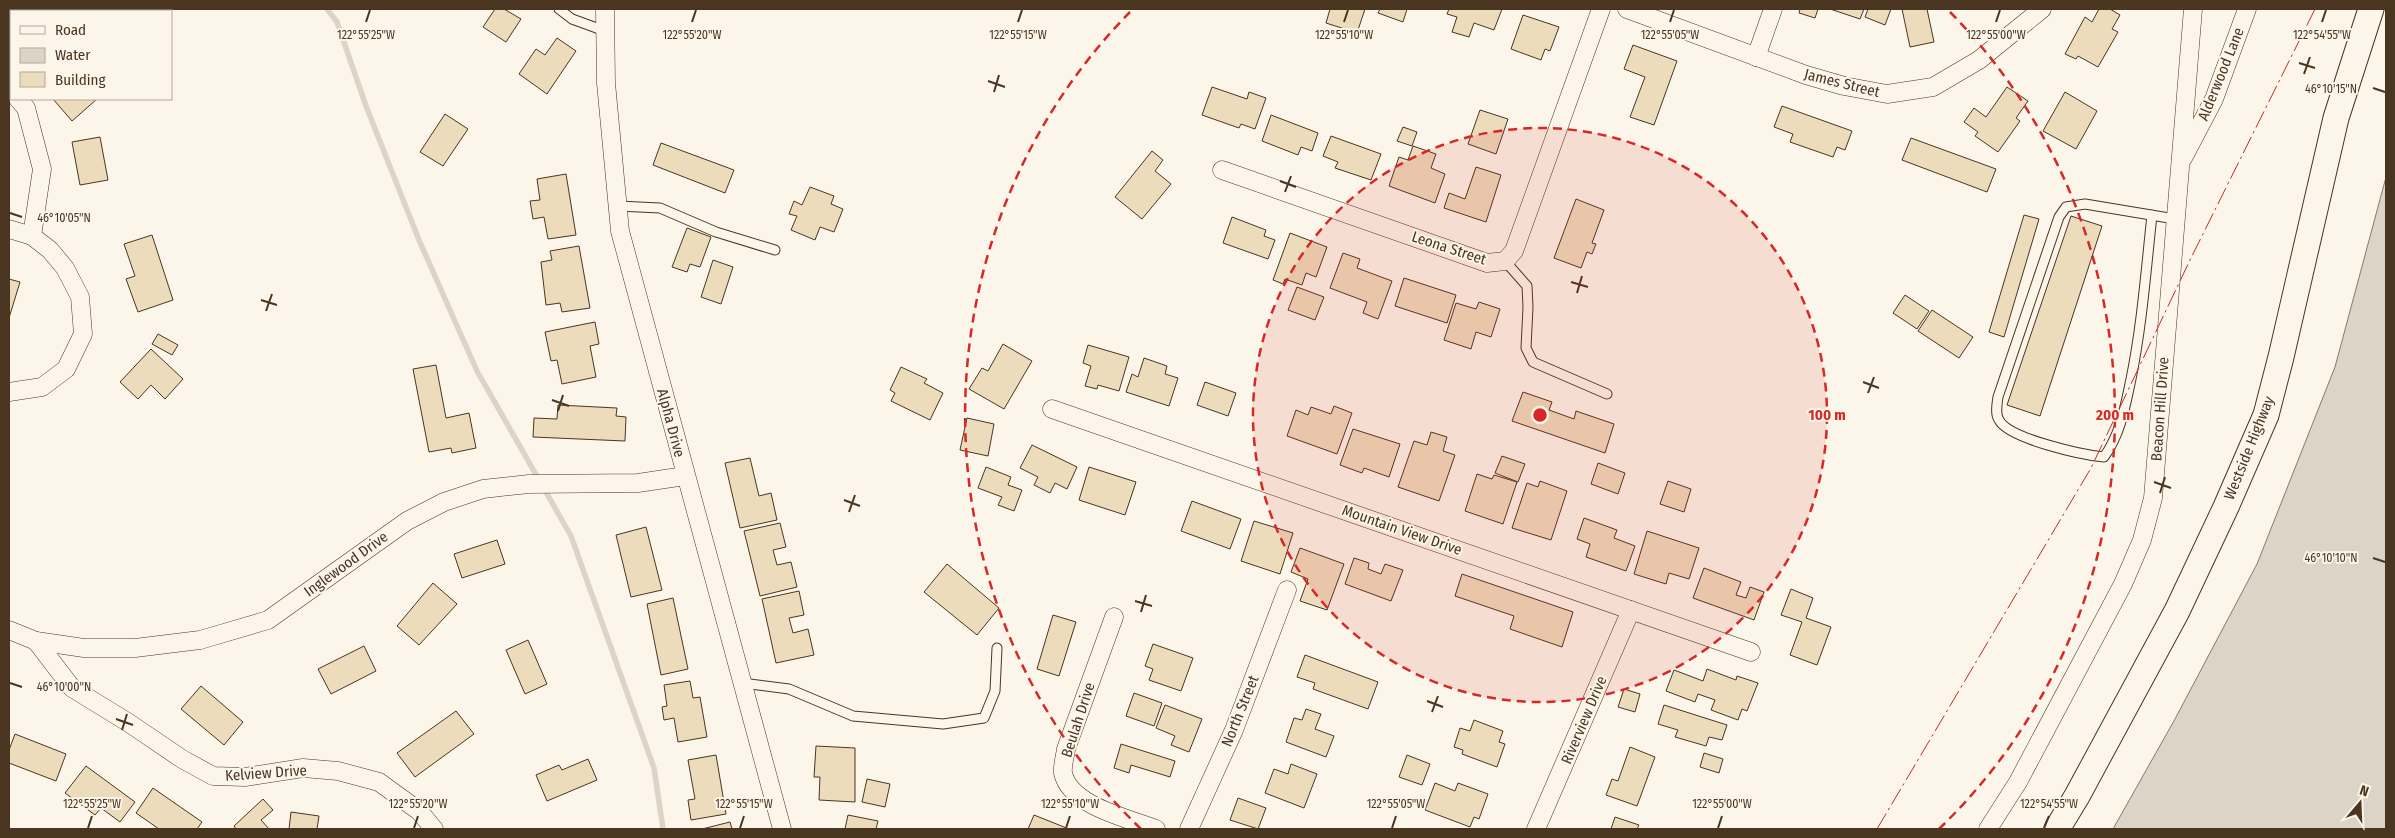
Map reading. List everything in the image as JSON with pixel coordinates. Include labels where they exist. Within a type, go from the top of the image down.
[{"type":"main road","name":"Westside Highway","points":[[2057,829],[2077,796],[2176,612],[2226,507],[2266,415],[2336,118],[2371,9]]},
{"type":"street","name":"Alpha Drive","points":[[605,9],[606,83],[620,231],[782,829]]},
{"type":"street","name":"Leona Street","points":[[1222,170],[1488,263],[1505,261],[1514,251],[1601,9]]},
{"type":"street","name":"James Street","points":[[1627,9],[1756,57],[1853,88],[1887,94],[1933,86],[1978,60],[2042,9]]},
{"type":"street","points":[[1756,57],[1773,9]]},
{"type":"street","name":"Beacon Hill Drive","points":[[1988,829],[2018,782],[2123,584],[2142,540],[2153,498],[2193,9]]},
{"type":"street","name":"Alderwood Lane","points":[[2179,165],[2214,99],[2247,9]]},
{"type":"street","points":[[19,100],[26,108],[42,169],[32,236]]},
{"type":"street","points":[[9,229],[32,236],[50,250],[65,268],[80,297],[83,334],[66,369],[42,387],[9,392]]},
{"type":"street","name":"Mountain View Drive","points":[[1052,409],[1751,652]]},
{"type":"street","name":"Inglewood Drive","points":[[9,630],[36,641],[84,648],[135,648],[200,640],[268,620],[391,531],[444,502],[483,489],[529,484],[638,483],[685,476]]},
{"type":"street","name":"North Street","points":[[1189,829],[1234,730],[1286,590]]},
{"type":"street","name":"Riverview Drive","points":[[1536,829],[1631,610]]},
{"type":"street","name":"Beulah Drive","points":[[1114,617],[1066,749],[1063,771],[1068,786],[1084,802],[1156,829]]},
{"type":"street","name":"Kelview Drive","points":[[36,641],[72,688],[129,723],[182,759],[212,776],[245,777],[303,768],[346,774],[379,782],[419,811],[434,829]]},
{"type":"lane","points":[[560,9],[572,19],[605,31]]},
{"type":"lane","points":[[2152,215],[2139,343],[2124,416],[2115,441],[2104,458],[2081,455],[2010,432],[1998,420],[1996,408],[1998,397],[2059,217],[2066,207],[2085,204],[2152,215],[2175,219]]},
{"type":"lane","points":[[618,206],[660,208],[716,232],[776,250]]},
{"type":"lane","points":[[1505,261],[1526,286],[1528,307],[1526,348],[1533,362],[1607,394]]},
{"type":"lane","points":[[742,683],[789,689],[853,716],[942,724],[984,718],[995,691],[997,648]]},
{"type":"water","points":[[2386,177],[2386,829],[2113,829],[2175,719],[2257,564],[2335,367]]},
{"type":"building","points":[[495,9],[504,9],[521,19],[506,42],[483,27]]},
{"type":"building","points":[[1330,9],[1365,9],[1357,33],[1326,23]]},
{"type":"building","points":[[1380,9],[1407,9],[1403,22],[1378,13]]},
{"type":"building","points":[[1449,9],[1502,9],[1494,30],[1474,23],[1469,37],[1452,32],[1457,17],[1447,14]]},
{"type":"building","points":[[1800,9],[1818,9],[1815,18],[1799,13]]},
{"type":"building","points":[[1830,9],[1864,9],[1860,19]]},
{"type":"building","points":[[1868,9],[1891,9],[1885,25],[1865,17]]},
{"type":"building","points":[[1902,9],[1927,9],[1934,42],[1910,47]]},
{"type":"building","points":[[2099,9],[2110,9],[2120,15],[2112,29],[2118,32],[2098,67],[2078,56],[2076,59],[2065,54],[2085,17],[2092,22]]},
{"type":"building","points":[[1523,15],[1559,27],[1550,51],[1545,49],[1541,60],[1511,49]]},
{"type":"building","points":[[557,38],[576,51],[547,94],[519,74],[536,49],[545,55]]},
{"type":"building","points":[[1633,45],[1677,61],[1654,125],[1630,117],[1645,77],[1624,69]]},
{"type":"building","points":[[1212,87],[1247,99],[1249,92],[1266,98],[1255,129],[1241,124],[1239,128],[1202,115]]},
{"type":"building","points":[[2007,87],[2028,101],[2016,118],[2020,121],[1998,152],[1975,136],[1978,132],[1964,122],[1974,108],[1986,117]]},
{"type":"building","points":[[2065,92],[2097,111],[2076,149],[2043,131]]},
{"type":"building","points":[[54,100],[96,100],[72,121]]},
{"type":"building","points":[[1782,106],[1852,131],[1845,150],[1837,147],[1833,157],[1790,142],[1793,134],[1774,127]]},
{"type":"building","points":[[1480,110],[1508,119],[1496,154],[1468,144]]},
{"type":"building","points":[[445,114],[468,129],[443,166],[420,152]]},
{"type":"building","points":[[1271,115],[1318,133],[1312,151],[1301,147],[1298,155],[1262,141]]},
{"type":"building","points":[[1403,127],[1417,132],[1412,146],[1397,141]]},
{"type":"building","points":[[1331,136],[1381,154],[1371,180],[1335,168],[1338,162],[1323,156]]},
{"type":"building","points":[[100,137],[108,180],[80,185],[72,142]]},
{"type":"building","points":[[1911,138],[1996,169],[1987,192],[1902,160]]},
{"type":"building","points":[[661,143],[734,170],[725,193],[653,165]]},
{"type":"building","points":[[1413,146],[1436,154],[1431,168],[1445,174],[1435,203],[1389,186],[1399,157],[1408,160]]},
{"type":"building","points":[[1152,151],[1163,160],[1155,171],[1171,184],[1142,219],[1115,197]]},
{"type":"building","points":[[1476,167],[1501,175],[1486,222],[1444,208],[1449,193],[1465,199]]},
{"type":"building","points":[[566,174],[576,235],[548,239],[544,217],[533,219],[530,201],[540,200],[537,179]]},
{"type":"building","points":[[810,187],[834,196],[831,204],[843,209],[834,232],[820,227],[815,240],[791,230],[797,216],[789,214],[794,201],[802,205]]},
{"type":"building","points":[[1576,199],[1604,210],[1592,243],[1596,244],[1592,254],[1587,252],[1581,268],[1554,258]]},
{"type":"building","points":[[2024,215],[2039,219],[2004,337],[1989,332]]},
{"type":"building","points":[[2071,216],[2102,226],[2040,416],[2007,405]]},
{"type":"building","points":[[1232,217],[1266,230],[1264,236],[1275,240],[1268,259],[1223,243]]},
{"type":"building","points":[[687,228],[711,237],[700,267],[690,264],[687,272],[672,267]]},
{"type":"building","points":[[1290,233],[1327,247],[1316,277],[1306,273],[1302,285],[1285,279],[1283,284],[1273,280]]},
{"type":"building","points":[[152,235],[173,300],[138,312],[126,279],[135,276],[124,244]]},
{"type":"building","points":[[579,246],[590,308],[562,312],[560,303],[546,305],[541,262],[552,260],[550,251]]},
{"type":"building","points":[[1343,253],[1360,259],[1357,268],[1392,281],[1378,319],[1363,313],[1367,302],[1330,288]]},
{"type":"building","points":[[713,260],[733,267],[721,304],[701,297]]},
{"type":"building","points":[[1404,278],[1456,295],[1447,323],[1395,306]]},
{"type":"building","points":[[9,279],[20,282],[9,318]]},
{"type":"building","points":[[1297,287],[1324,297],[1315,320],[1288,310]]},
{"type":"building","points":[[1905,295],[1929,311],[1917,329],[1893,313]]},
{"type":"building","points":[[1479,302],[1500,309],[1491,337],[1476,332],[1471,349],[1444,340],[1456,303],[1476,309]]},
{"type":"building","points":[[1932,310],[1973,337],[1959,358],[1918,331]]},
{"type":"building","points":[[595,322],[599,344],[590,346],[596,377],[562,384],[557,360],[551,361],[545,332]]},
{"type":"building","points":[[158,334],[178,345],[172,355],[152,344]]},
{"type":"building","points":[[1003,344],[1032,361],[1004,409],[969,389],[982,368],[988,371]]},
{"type":"building","points":[[1088,345],[1129,357],[1119,391],[1098,385],[1097,389],[1085,386],[1091,366],[1083,363]]},
{"type":"building","points":[[151,349],[183,379],[165,399],[151,385],[138,399],[120,382]]},
{"type":"building","points":[[1144,358],[1167,366],[1165,374],[1178,378],[1169,406],[1126,392],[1132,374],[1138,377]]},
{"type":"building","points":[[436,365],[446,418],[469,413],[476,448],[452,453],[451,448],[429,452],[413,369]]},
{"type":"building","points":[[901,367],[927,379],[924,383],[943,393],[930,420],[891,401],[895,393],[890,390]]},
{"type":"building","points":[[1205,382],[1236,393],[1228,416],[1197,405]]},
{"type":"building","points":[[1523,392],[1552,402],[1549,410],[1574,419],[1576,411],[1614,424],[1605,453],[1512,421]]},
{"type":"building","points":[[558,405],[617,408],[616,416],[626,417],[625,441],[533,437],[534,418],[557,419]]},
{"type":"building","points":[[1334,406],[1352,413],[1337,454],[1287,436],[1296,410],[1308,415],[1311,407],[1331,414]]},
{"type":"building","points":[[967,418],[994,424],[988,456],[960,450]]},
{"type":"building","points":[[1353,429],[1400,444],[1389,477],[1364,468],[1362,473],[1340,465]]},
{"type":"building","points":[[1431,432],[1447,437],[1443,451],[1455,455],[1439,501],[1398,487],[1414,441],[1427,445]]},
{"type":"building","points":[[1032,445],[1077,467],[1067,489],[1055,483],[1050,493],[1034,485],[1038,477],[1020,468]]},
{"type":"building","points":[[1502,456],[1525,464],[1518,482],[1495,473]]},
{"type":"building","points":[[750,458],[759,496],[771,493],[777,520],[740,528],[725,463]]},
{"type":"building","points":[[1598,463],[1625,473],[1618,494],[1591,484]]},
{"type":"building","points":[[986,467],[1011,477],[1008,485],[1022,490],[1014,511],[998,505],[1002,497],[978,488]]},
{"type":"building","points":[[1089,467],[1136,482],[1125,515],[1079,500]]},
{"type":"building","points":[[1477,474],[1492,479],[1494,475],[1517,482],[1503,524],[1465,511]]},
{"type":"building","points":[[1540,481],[1567,491],[1551,540],[1512,528],[1527,483],[1538,487]]},
{"type":"building","points":[[1668,481],[1691,489],[1684,512],[1660,504]]},
{"type":"building","points":[[1192,501],[1241,519],[1230,549],[1181,531]]},
{"type":"building","points":[[1584,518],[1617,530],[1614,538],[1635,546],[1626,571],[1586,557],[1590,544],[1577,539]]},
{"type":"building","points":[[1254,521],[1293,533],[1280,574],[1241,561]]},
{"type":"building","points":[[780,523],[786,547],[773,550],[777,565],[791,562],[797,587],[760,596],[744,531]]},
{"type":"building","points":[[646,527],[662,590],[631,597],[616,535]]},
{"type":"building","points":[[1647,531],[1699,548],[1689,579],[1669,573],[1666,584],[1634,574]]},
{"type":"building","points":[[497,540],[505,564],[462,578],[454,554]]},
{"type":"building","points":[[1300,548],[1344,564],[1327,610],[1300,601],[1308,579],[1291,572]]},
{"type":"building","points":[[1354,558],[1369,563],[1368,569],[1381,574],[1385,564],[1403,570],[1391,601],[1345,584]]},
{"type":"building","points":[[947,564],[999,608],[977,635],[924,592]]},
{"type":"building","points":[[1704,568],[1741,582],[1736,595],[1746,598],[1750,587],[1764,592],[1754,620],[1693,598]]},
{"type":"building","points":[[1462,574],[1573,612],[1562,647],[1510,629],[1514,616],[1455,596]]},
{"type":"building","points":[[433,583],[457,604],[419,645],[397,626]]},
{"type":"building","points":[[1791,589],[1813,598],[1806,618],[1831,627],[1817,665],[1790,655],[1802,622],[1781,615]]},
{"type":"building","points":[[799,591],[804,615],[789,618],[793,633],[808,629],[814,655],[776,663],[762,599]]},
{"type":"building","points":[[673,598],[688,669],[661,675],[647,604]]},
{"type":"building","points":[[1053,615],[1076,622],[1059,676],[1037,669]]},
{"type":"building","points":[[528,640],[547,684],[525,694],[506,650]]},
{"type":"building","points":[[1153,644],[1193,658],[1181,691],[1149,680],[1153,669],[1145,666]]},
{"type":"building","points":[[364,646],[376,671],[331,694],[318,669]]},
{"type":"building","points":[[1305,655],[1378,682],[1368,709],[1313,689],[1315,683],[1297,677]]},
{"type":"building","points":[[1707,669],[1736,680],[1737,676],[1758,683],[1747,711],[1742,709],[1738,720],[1711,710],[1715,700],[1698,694],[1695,702],[1666,691],[1674,670],[1703,681]]},
{"type":"building","points":[[690,681],[693,698],[700,697],[707,737],[678,742],[674,718],[664,720],[662,707],[667,706],[664,685]]},
{"type":"building","points":[[201,686],[243,722],[224,745],[181,709]]},
{"type":"building","points":[[1624,689],[1640,694],[1635,712],[1618,707]]},
{"type":"building","points":[[1134,693],[1162,703],[1154,726],[1126,716]]},
{"type":"building","points":[[1165,705],[1202,719],[1189,752],[1171,745],[1175,736],[1156,728]]},
{"type":"building","points":[[1664,705],[1727,725],[1722,740],[1709,737],[1706,746],[1675,737],[1678,730],[1658,724]]},
{"type":"building","points":[[1306,709],[1321,714],[1315,729],[1334,736],[1326,757],[1286,742],[1294,718],[1302,720]]},
{"type":"building","points":[[456,711],[474,734],[415,777],[397,753]]},
{"type":"building","points":[[1474,720],[1503,731],[1499,742],[1505,744],[1497,767],[1462,754],[1463,750],[1454,747],[1460,728],[1470,731]]},
{"type":"building","points":[[15,734],[66,754],[56,781],[9,763],[9,750]]},
{"type":"building","points":[[1121,744],[1175,761],[1170,777],[1131,765],[1129,773],[1114,768]]},
{"type":"building","points":[[816,746],[855,748],[855,802],[819,800],[820,777],[814,777]]},
{"type":"building","points":[[1630,747],[1655,757],[1637,806],[1606,795],[1612,779],[1618,781]]},
{"type":"building","points":[[1704,753],[1723,759],[1719,773],[1700,767]]},
{"type":"building","points":[[716,755],[726,814],[691,820],[688,800],[695,799],[688,760]]},
{"type":"building","points":[[1407,755],[1430,764],[1422,785],[1399,777]]},
{"type":"building","points":[[588,759],[597,780],[547,801],[536,775],[559,765],[562,770]]},
{"type":"building","points":[[1291,764],[1317,774],[1304,808],[1265,793],[1274,769],[1288,774]]},
{"type":"building","points":[[86,766],[135,802],[120,822],[101,808],[95,815],[65,793]]},
{"type":"building","points":[[867,779],[890,784],[885,807],[862,802]]},
{"type":"building","points":[[1435,783],[1455,791],[1458,783],[1488,794],[1479,819],[1474,817],[1470,827],[1425,810]]},
{"type":"building","points":[[153,788],[202,822],[197,829],[159,829],[136,813]]},
{"type":"building","points":[[1238,798],[1266,808],[1258,829],[1230,820]]},
{"type":"building","points":[[263,799],[273,810],[261,820],[269,829],[236,829],[234,826]]},
{"type":"building","points":[[291,812],[319,816],[317,829],[289,829]]},
{"type":"building","points":[[848,815],[878,821],[876,829],[845,829]]},
{"type":"building","points":[[1034,815],[1069,829],[1028,829]]},
{"type":"building","points":[[1615,817],[1639,825],[1637,829],[1611,829]]},
{"type":"building","points":[[730,822],[732,829],[702,829]]},
{"type":"waterway","points":[[327,9],[337,22],[366,106],[419,240],[477,371],[571,536],[654,768],[663,829]]},
{"type":"power","points":[[1877,829],[2091,468],[2190,260],[2315,9]]}]
